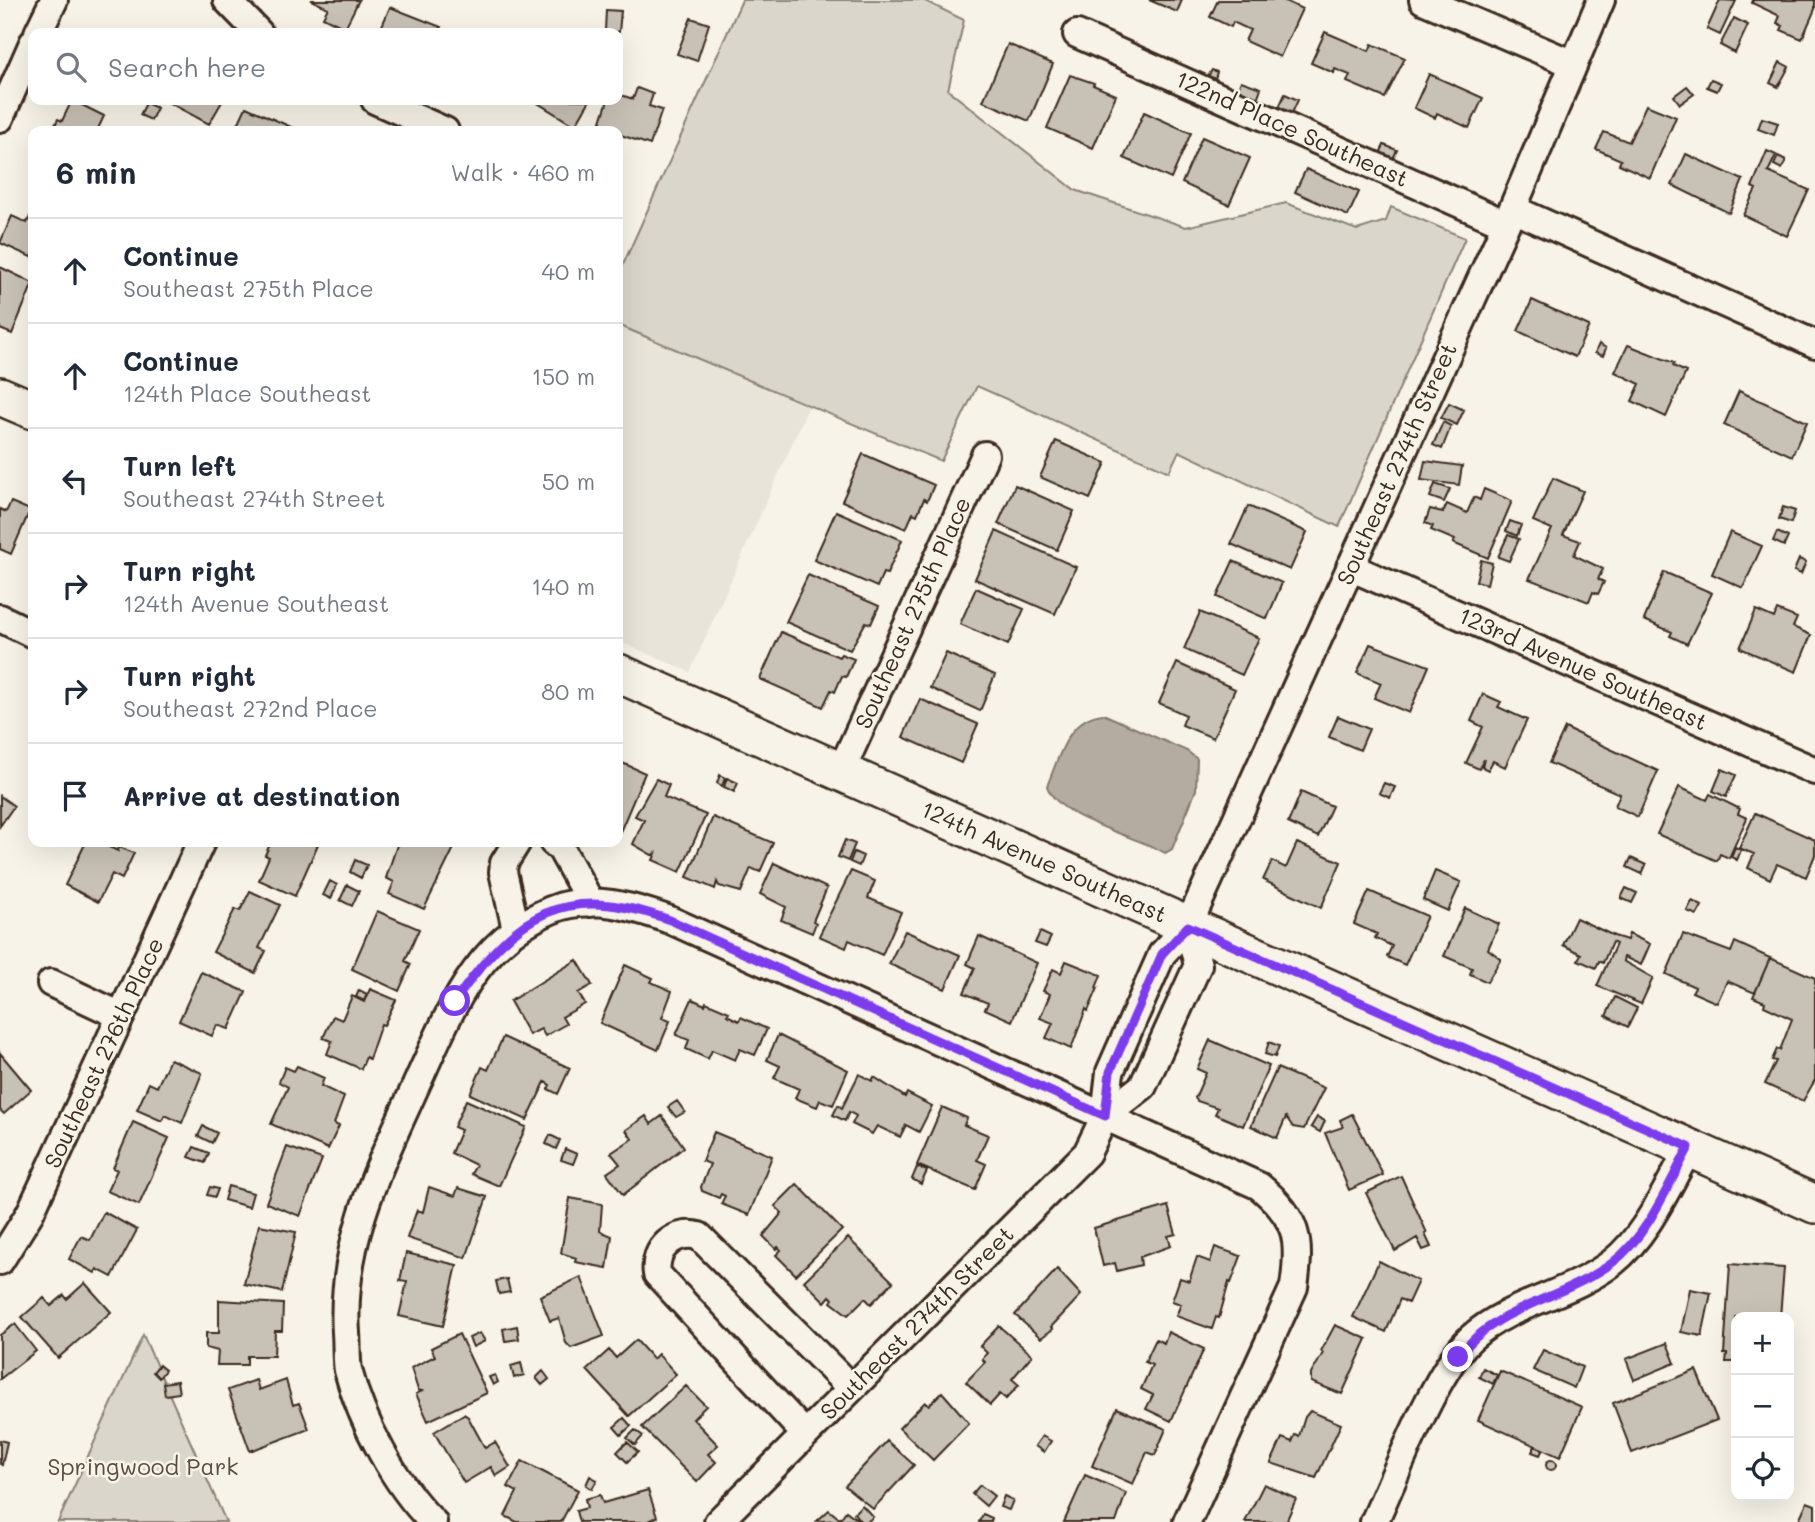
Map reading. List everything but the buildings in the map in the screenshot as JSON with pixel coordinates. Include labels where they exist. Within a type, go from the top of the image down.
[{"type":"street","points":[[40,28],[54,0]]},
{"type":"street","points":[[227,0],[254,28]]},
{"type":"street","points":[[1423,0],[1573,64]]},
{"type":"street","name":"Southeast 274th Street","points":[[718,1522],[1087,1153],[1105,1116],[1110,1072],[1162,954],[1188,926],[1510,216],[1601,0]]},
{"type":"street","name":"122nd Place Southeast","points":[[1077,34],[1815,344]]},
{"type":"street","points":[[0,118],[28,54]]},
{"type":"street","points":[[386,105],[435,126]]},
{"type":"street","points":[[0,396],[28,408]]},
{"type":"street","name":"Southeast 275th Place","points":[[841,771],[985,455]]},
{"type":"street","name":"123rd Avenue Southeast","points":[[1350,567],[1815,771]]},
{"type":"street","points":[[0,618],[28,632]]},
{"type":"street","name":"124th Avenue Southeast","points":[[623,675],[1815,1204]]},
{"type":"street","name":"Southeast 276th Place","points":[[0,1261],[30,1213],[199,847]]},
{"type":"street","points":[[514,847],[504,863],[503,872],[516,929]]},
{"type":"street","points":[[559,847],[591,903]]},
{"type":"street","points":[[433,1522],[415,1504],[376,1441],[348,1370],[345,1319],[347,1269],[365,1198],[455,1001],[484,960],[516,929],[553,909],[591,903],[631,906],[670,920],[1259,1186],[1278,1202],[1296,1229],[1299,1256],[1294,1287],[1187,1522]]},
{"type":"street","name":"Southeast 274th Street","points":[[1105,1116],[1143,1086],[1198,965],[1188,926]]},
{"type":"street","points":[[51,983],[121,1016]]},
{"type":"street","points":[[1374,1522],[1443,1378],[1471,1338],[1498,1320],[1613,1262],[1643,1229],[1689,1147]]},
{"type":"street","points":[[805,1434],[657,1274],[655,1263],[664,1247],[675,1236],[686,1232],[699,1236],[852,1388]]},
{"type":"shaded area","points":[[623,327],[809,406],[690,672],[623,643]]},
{"type":"shaded area","points":[[1103,714],[1187,751],[1197,759],[1196,790],[1172,849],[1165,853],[1081,817],[1054,798],[1047,786],[1073,731],[1091,717]]},
{"type":"green space","points":[[742,0],[923,0],[964,20],[948,90],[1075,190],[1186,227],[1286,203],[1357,230],[1386,221],[1391,207],[1465,238],[1339,527],[1179,451],[1169,472],[977,386],[941,461],[623,327],[623,265]]},
{"type":"green space","name":"Springwood Park","points":[[143,1335],[226,1522],[58,1522]]},
{"type":"route","points":[[455,1001],[484,960],[516,929],[553,909],[591,903],[631,906],[670,920],[1105,1116],[1110,1072],[1162,954],[1188,926],[1689,1147],[1643,1229],[1613,1262],[1580,1281],[1498,1320],[1471,1338],[1458,1357]]}]
